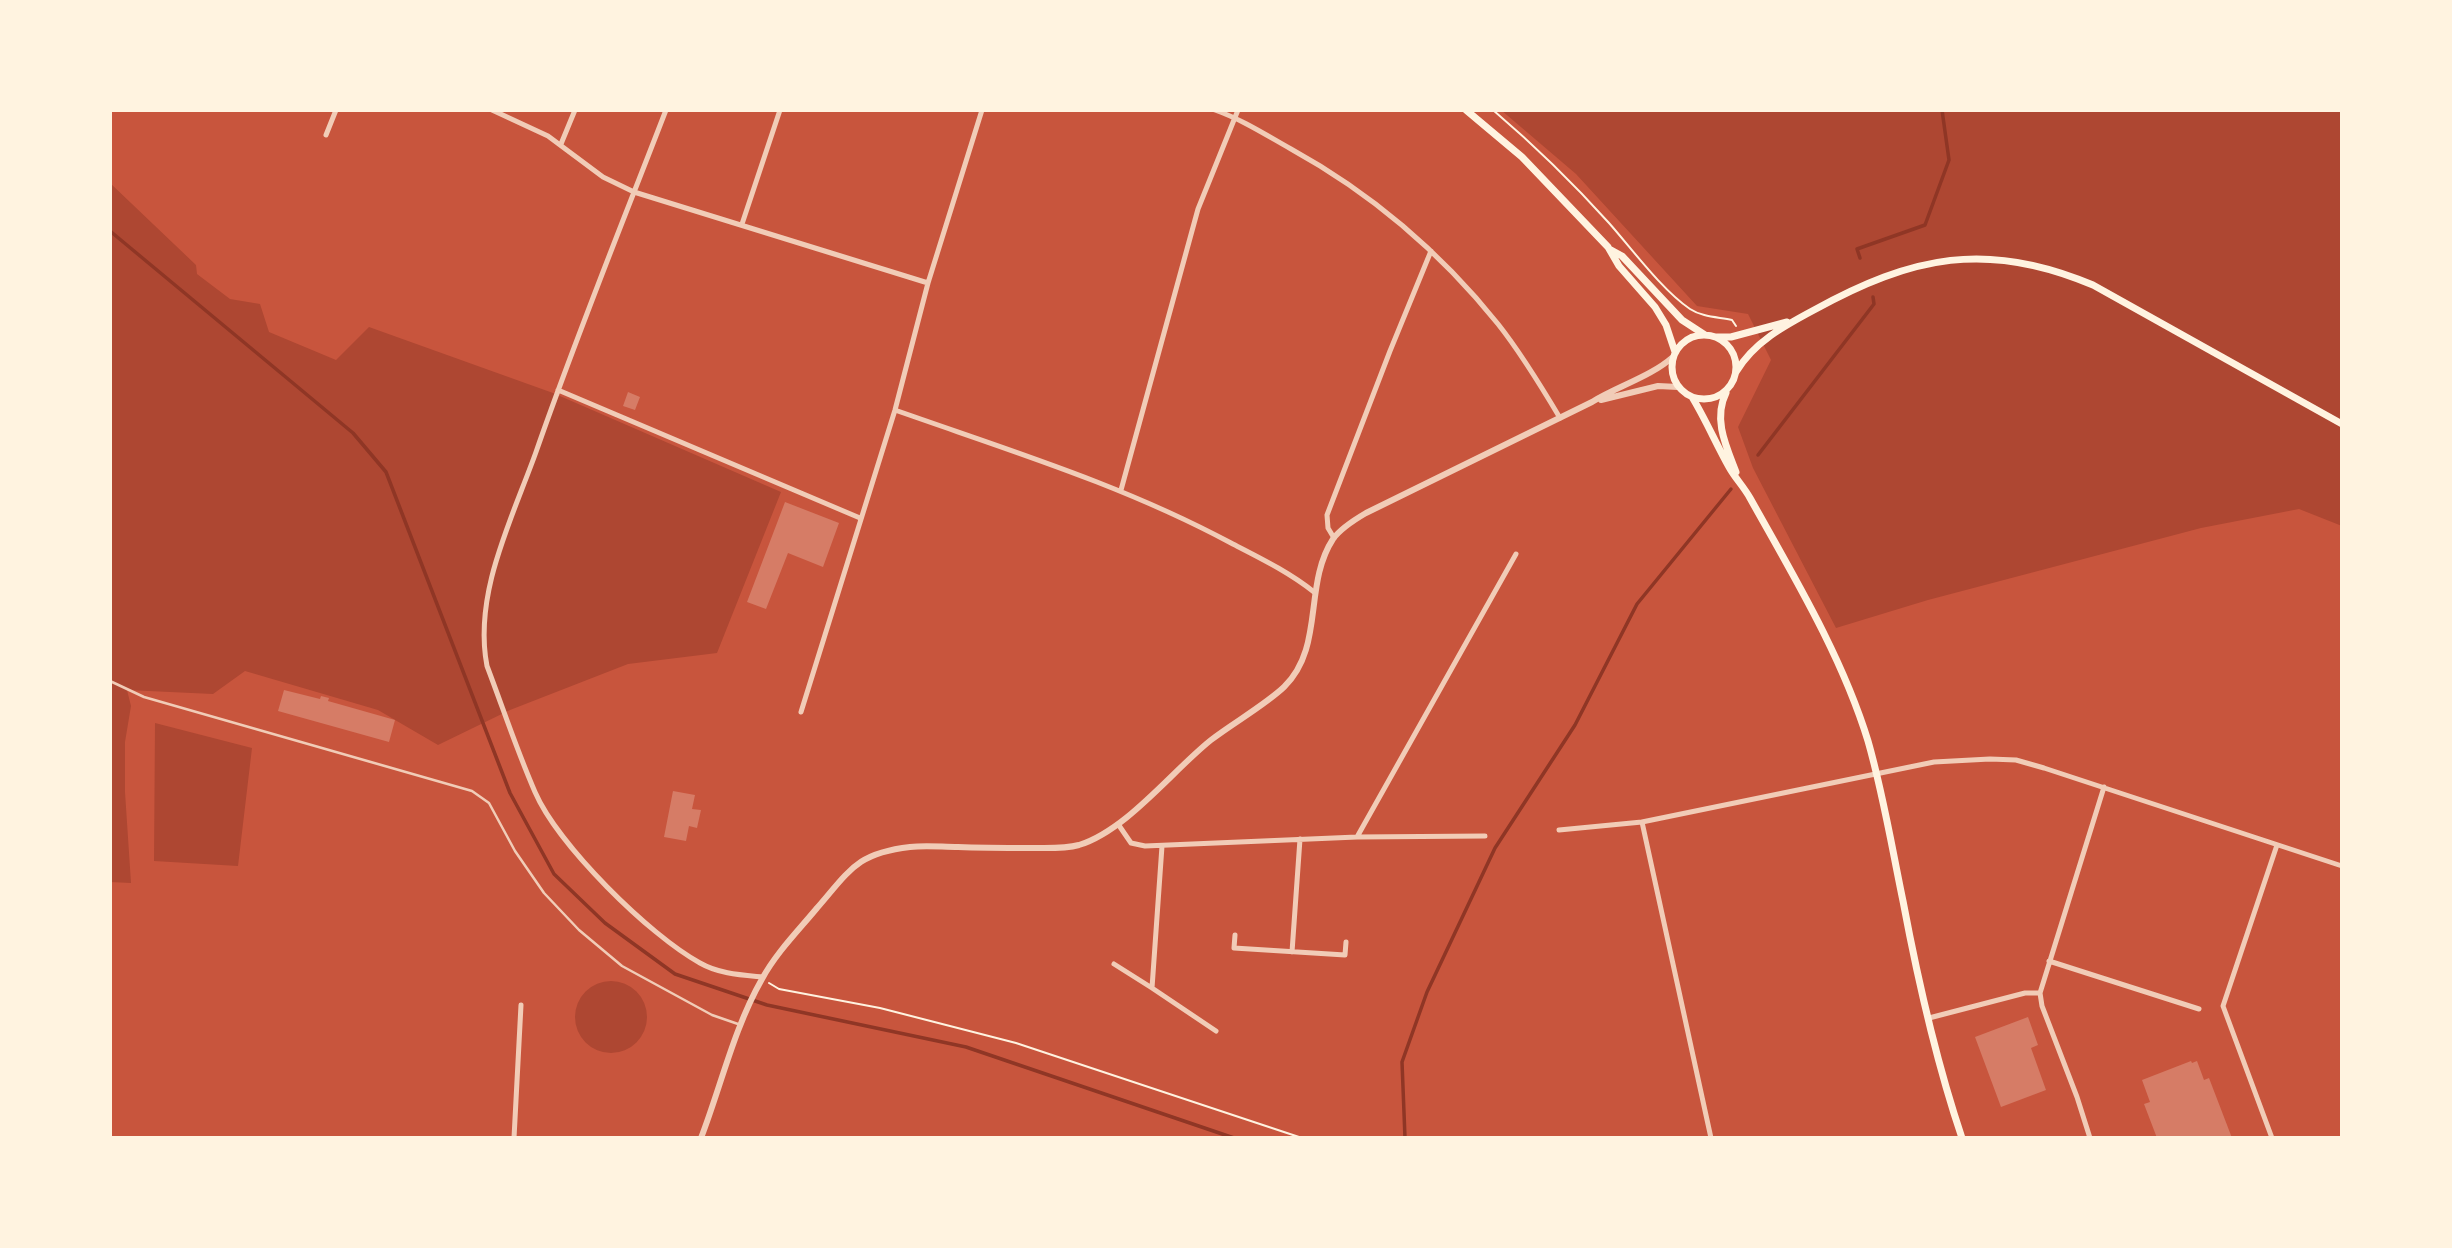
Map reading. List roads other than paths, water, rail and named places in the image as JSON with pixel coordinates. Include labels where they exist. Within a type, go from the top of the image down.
[{"type":"main road","points":[[1466,110],[1521,157],[1608,247],[1622,256],[1682,320],[1705,335],[1731,337],[1798,319]]},
{"type":"main road","points":[[1608,247],[1619,266],[1655,307],[1666,325],[1674,354],[1673,376],[1678,387],[1692,397],[1703,400],[1714,398],[1728,389]]},
{"type":"main road","points":[[1962,1138],[1943,1082],[1877,775],[1867,740],[1835,659],[1740,482],[1724,441],[1719,414],[1721,402],[1736,372],[1753,349],[1798,319],[1874,281],[1927,263],[1975,258],[2003,259],[2064,273],[2119,299],[2342,424]]},
{"type":"main road","points":[[1674,354],[1688,339],[1705,335]]},
{"type":"main road","points":[[1715,337],[1732,351],[1736,372]]},
{"type":"main road","points":[[1692,397],[1730,470],[1740,482]]},
{"type":"street","points":[[326,135],[336,110]]},
{"type":"street","points":[[492,110],[561,144],[603,177],[634,192],[929,283]]},
{"type":"street","points":[[561,144],[575,110]]},
{"type":"street","points":[[666,110],[558,390],[498,559],[483,630],[487,666],[535,793],[552,824],[578,855],[640,917],[701,964],[731,974],[763,977]]},
{"type":"street","points":[[742,225],[780,110]]},
{"type":"street","points":[[801,712],[895,410],[929,283],[982,110]]},
{"type":"street","points":[[1215,110],[1235,117],[1344,181],[1411,232],[1500,326],[1560,418]]},
{"type":"street","points":[[1121,490],[1198,209],[1238,110]]},
{"type":"street","points":[[1334,538],[1328,528],[1327,516],[1431,251]]},
{"type":"street","points":[[701,1138],[758,985],[786,945],[848,872],[875,852],[914,846],[1062,848],[1098,837],[1118,824],[1203,747],[1283,688],[1295,673],[1306,652],[1312,623],[1314,592],[1322,560],[1334,538],[1366,513],[1663,366],[1674,354]]},
{"type":"street","points":[[1592,402],[1658,386],[1678,387]]},
{"type":"street","points":[[558,390],[860,518]]},
{"type":"street","points":[[895,410],[1121,490],[1221,538],[1298,579],[1314,592]]},
{"type":"street","points":[[1357,837],[1516,554]]},
{"type":"street","points":[[1559,830],[1642,822],[1934,762],[1990,759],[2025,763],[2104,787],[2342,866]]},
{"type":"street","points":[[2090,1138],[2042,1006],[2040,993],[2104,787]]},
{"type":"street","points":[[1642,822],[1712,1138]]},
{"type":"street","points":[[1118,824],[1131,843],[1145,846],[1357,837],[1485,836]]},
{"type":"street","points":[[1292,952],[1300,839]]},
{"type":"street","points":[[2272,1138],[2223,1006],[2277,845]]},
{"type":"street","points":[[1152,988],[1162,846]]},
{"type":"street","points":[[1235,935],[1234,948],[1292,952],[1345,955],[1346,942]]},
{"type":"street","points":[[2049,961],[2199,1009]]},
{"type":"street","points":[[1114,964],[1216,1031]]},
{"type":"street","points":[[1929,1018],[2025,993],[2040,993]]},
{"type":"street","points":[[514,1138],[521,1005]]},
{"type":"street","points":[[707,1121],[707,1138]]},
{"type":"lane","points":[[110,681],[155,700],[472,790],[489,803],[514,851],[544,892],[579,930],[622,966],[712,1014],[742,1025]]},
{"type":"waterway","points":[[1860,258],[1857,249],[1925,225],[1949,160],[1942,110]]},
{"type":"waterway","points":[[110,231],[353,433],[386,472],[510,793],[554,874],[605,923],[675,974],[767,1005],[966,1047],[1234,1138]]},
{"type":"waterway","points":[[1758,455],[1874,304],[1873,297]]},
{"type":"waterway","points":[[1405,1138],[1402,1062],[1427,992],[1495,848],[1575,725],[1637,604],[1731,489]]}]
